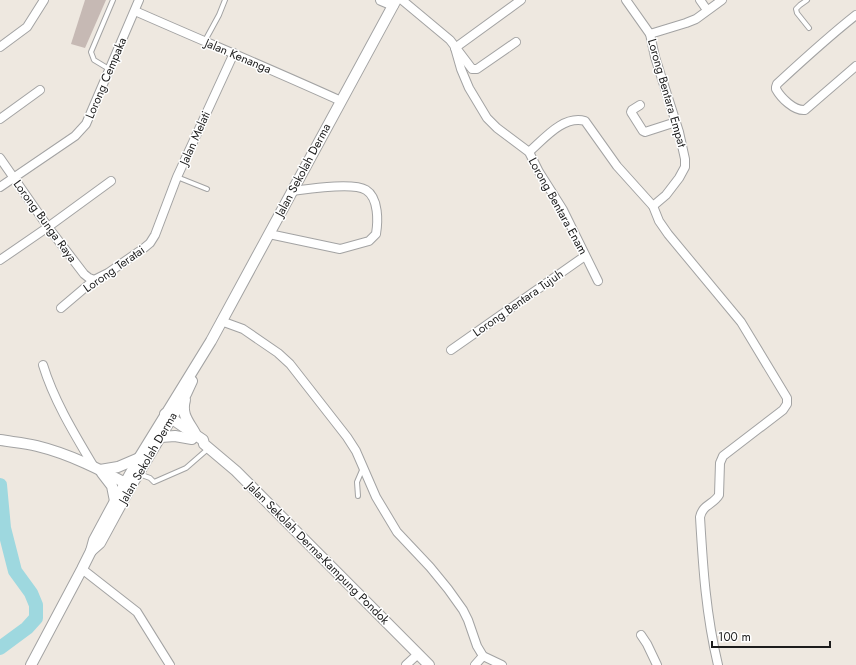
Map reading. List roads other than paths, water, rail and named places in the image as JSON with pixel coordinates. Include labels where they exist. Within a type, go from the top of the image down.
[{"type":"street","points":[[0,47],[27,27],[44,0]]},
{"type":"street","name":"Lorong Cempaka","points":[[0,187],[82,130],[86,124],[139,0]]},
{"type":"street","points":[[381,0],[399,2],[438,30],[450,40],[471,68],[477,69],[516,42]]},
{"type":"street","points":[[455,48],[521,0]]},
{"type":"street","name":"Lorong Bentara Empat","points":[[626,0],[650,34],[655,57],[676,122],[685,158],[685,167],[673,186],[653,206]]},
{"type":"street","points":[[700,0],[707,10]]},
{"type":"street","points":[[650,34],[696,19],[722,0]]},
{"type":"street","name":"Jalan Sekolah Derma","points":[[91,551],[100,543],[128,485],[139,458],[186,394],[221,321],[341,101],[399,2]]},
{"type":"street","name":"Jalan Kenanga","points":[[135,11],[341,101]]},
{"type":"street","points":[[856,15],[829,36],[804,59],[778,84],[776,90],[794,107],[799,110],[805,110],[856,66]]},
{"type":"street","points":[[455,48],[461,69],[469,88],[487,118],[529,152],[565,122],[578,119],[585,121],[617,166],[653,206],[659,221],[668,234],[748,331],[787,401],[783,410],[723,456],[720,463],[719,495],[701,511],[700,517],[706,601],[710,633],[718,665]]},
{"type":"street","name":"Jalan Melati","points":[[160,224],[177,177],[234,53]]},
{"type":"street","points":[[0,119],[40,90]]},
{"type":"street","points":[[640,105],[631,112],[645,132],[676,122]]},
{"type":"street","name":"Lorong Bentara Enam","points":[[529,152],[539,172],[563,210],[598,281]]},
{"type":"street","name":"Lorong Bunga Raya","points":[[0,158],[48,227],[84,274],[94,280]]},
{"type":"street","points":[[0,260],[111,181]]},
{"type":"street","points":[[269,234],[340,249],[369,241],[376,234],[377,212],[368,191],[359,187],[334,187],[292,191]]},
{"type":"street","name":"Lorong Teratai","points":[[61,308],[94,280],[108,273],[150,243],[160,224]]},
{"type":"street","name":"Lorong Bentara Tujuh","points":[[451,350],[585,256]]},
{"type":"street","points":[[221,321],[243,329],[278,353],[290,364],[347,437],[356,451],[376,497],[397,532],[430,567],[448,589],[462,610],[468,620],[477,646],[483,656],[502,665]]},
{"type":"street","name":"Jalan Sekolah Derma","points":[[31,665],[82,569],[91,551],[94,540],[115,501],[139,474],[161,437],[167,419],[211,341]]},
{"type":"street","points":[[43,365],[59,404],[97,468],[112,486],[115,501]]},
{"type":"street","points":[[161,437],[194,437],[184,413],[183,406],[186,394]]},
{"type":"street","name":"Jalan Sekolah Derma-Kampung Pondok","points":[[167,419],[194,437],[201,445],[206,446],[236,471],[429,665]]},
{"type":"street","points":[[0,440],[36,446],[71,457],[97,468],[128,485]]},
{"type":"street","points":[[97,468],[118,467],[139,458]]},
{"type":"street","points":[[82,569],[137,612],[170,665]]},
{"type":"street","points":[[641,635],[652,653],[657,665]]},
{"type":"street","points":[[406,665],[418,654]]},
{"type":"street","points":[[475,665],[483,656]]},
{"type":"lane","points":[[110,69],[94,60],[91,52],[114,0]]},
{"type":"lane","points":[[206,42],[225,0]]},
{"type":"lane","points":[[807,0],[796,9],[797,13],[809,28]]},
{"type":"lane","points":[[177,177],[207,188]]},
{"type":"lane","points":[[139,474],[150,478],[154,482],[186,468],[206,446]]},
{"type":"lane","points":[[358,496],[357,482],[363,467]]},
{"type":"waterway","points":[[0,485],[4,528],[15,571],[31,593],[36,605],[36,618],[27,628],[0,648]]}]
